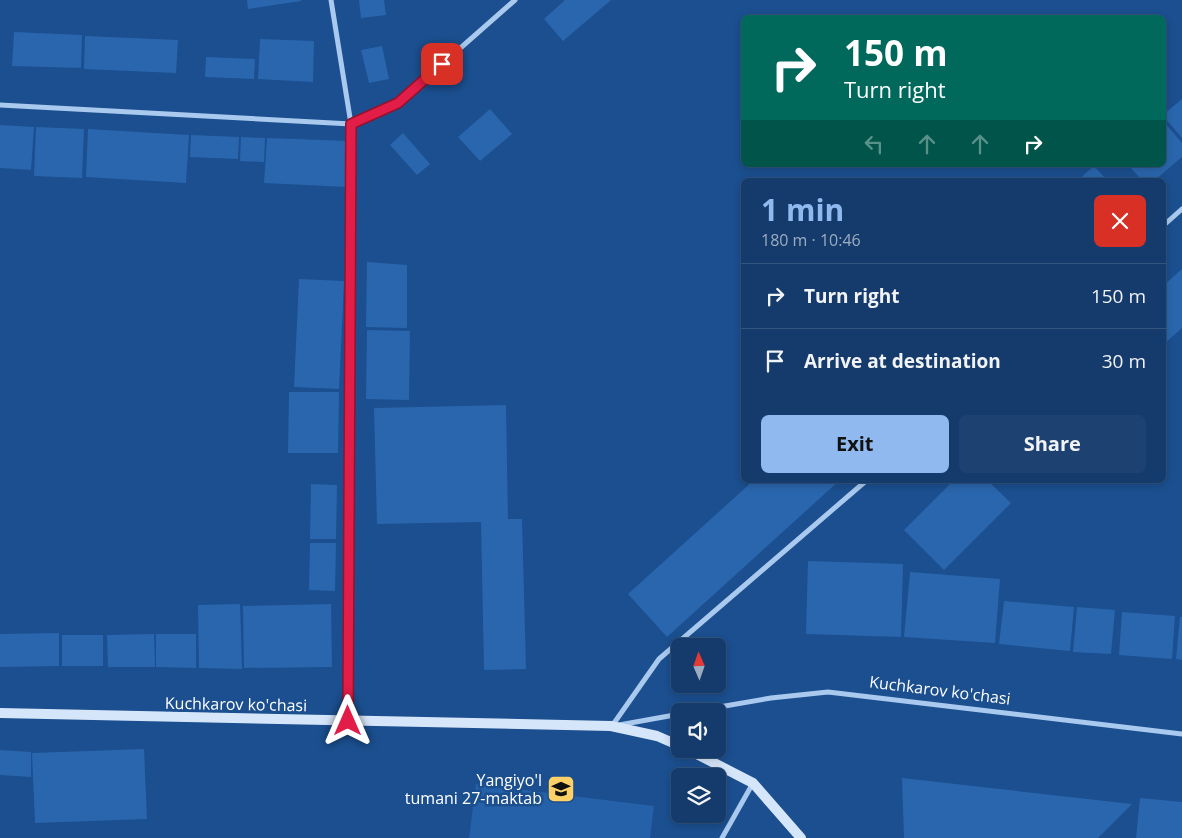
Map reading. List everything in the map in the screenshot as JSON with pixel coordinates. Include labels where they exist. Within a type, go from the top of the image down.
[{"type":"main road","name":"Kuchkarov ko'chasi","points":[[0,713],[612,726]]},
{"type":"main road","points":[[612,726],[657,736],[671,742]]},
{"type":"main road","points":[[704,758],[753,783],[801,838]]},
{"type":"street","points":[[330,0],[351,124],[348,721]]},
{"type":"street","points":[[0,105],[351,124],[398,103],[515,0]]},
{"type":"street","points":[[1166,223],[1182,209]]},
{"type":"street","points":[[612,726],[659,659],[864,483]]},
{"type":"street","name":"Kuchkarov ko'chasi","points":[[726,706],[771,698],[828,692],[1182,734]]},
{"type":"street","name":"Kuchkarov ko'chasi","points":[[612,726],[671,716]]},
{"type":"street","points":[[722,838],[753,783]]},
{"type":"shaded area","points":[[476,784],[654,806],[650,838],[469,838]]},
{"type":"building","points":[[247,0],[301,0],[301,1],[248,9]]},
{"type":"building","points":[[359,0],[384,0],[386,15],[361,18]]},
{"type":"building","points":[[565,0],[611,0],[563,41],[544,19]]},
{"type":"building","points":[[14,32],[82,35],[81,68],[12,66]]},
{"type":"building","points":[[85,36],[178,40],[176,73],[84,69]]},
{"type":"building","points":[[260,39],[314,41],[313,82],[258,79]]},
{"type":"building","points":[[382,46],[389,79],[369,83],[361,50]]},
{"type":"building","points":[[206,57],[255,59],[254,79],[205,77]]},
{"type":"building","points":[[1182,99],[1182,138],[1166,119],[1166,112]]},
{"type":"building","points":[[490,109],[512,134],[480,161],[458,137]]},
{"type":"building","points":[[1166,124],[1182,143],[1182,157],[1157,178],[1140,178],[1130,167],[1166,167]]},
{"type":"building","points":[[0,125],[34,127],[31,170],[0,168]]},
{"type":"building","points":[[36,127],[84,129],[82,178],[34,176]]},
{"type":"building","points":[[88,129],[189,135],[186,183],[86,177]]},
{"type":"building","points":[[403,133],[430,164],[417,175],[390,145]]},
{"type":"building","points":[[191,135],[239,137],[238,159],[190,157]]},
{"type":"building","points":[[241,137],[265,138],[264,162],[240,161]]},
{"type":"building","points":[[267,138],[349,141],[347,187],[264,183]]},
{"type":"building","points":[[1095,167],[1105,178],[1080,178]]},
{"type":"building","points":[[367,262],[407,265],[407,328],[366,327]]},
{"type":"building","points":[[1182,269],[1182,328],[1166,342],[1166,283]]},
{"type":"building","points":[[299,279],[344,281],[339,389],[294,387]]},
{"type":"building","points":[[367,330],[410,331],[409,400],[366,399]]},
{"type":"building","points":[[289,392],[339,392],[338,453],[288,453]]},
{"type":"building","points":[[506,405],[508,519],[522,519],[526,669],[484,670],[481,522],[377,524],[374,408]]},
{"type":"building","points":[[751,483],[837,483],[667,637],[628,594]]},
{"type":"building","points":[[951,483],[990,483],[1011,503],[944,570],[904,530]]},
{"type":"building","points":[[311,484],[337,485],[336,539],[310,539]]},
{"type":"building","points":[[310,543],[336,543],[335,591],[309,590]]},
{"type":"building","points":[[808,561],[903,564],[901,637],[806,634]]},
{"type":"building","points":[[910,572],[1000,579],[995,643],[904,637]]},
{"type":"building","points":[[1004,601],[1074,607],[1070,651],[999,644]]},
{"type":"building","points":[[240,604],[242,669],[199,668],[198,605]]},
{"type":"building","points":[[331,604],[332,667],[244,668],[243,606]]},
{"type":"building","points":[[1077,607],[1115,610],[1111,654],[1073,652]]},
{"type":"building","points":[[1122,612],[1175,616],[1172,659],[1119,655]]},
{"type":"building","points":[[1180,617],[1182,617],[1182,660],[1176,659]]},
{"type":"building","points":[[59,633],[59,666],[0,667],[0,634]]},
{"type":"building","points":[[154,634],[155,667],[108,667],[107,635]]},
{"type":"building","points":[[156,634],[196,634],[196,668],[156,667]]},
{"type":"building","points":[[62,635],[103,635],[103,666],[62,666]]},
{"type":"building","points":[[144,749],[147,819],[35,823],[32,753]]},
{"type":"building","points":[[0,750],[31,752],[31,777],[0,775]]},
{"type":"building","points":[[902,778],[1132,804],[1098,838],[904,838]]},
{"type":"building","points":[[1140,798],[1182,802],[1182,838],[1136,838]]},
{"type":"place","name":"Yangiyo'l tumani 27-maktab","points":[[561,789]]},
{"type":"route","points":[[348,721],[351,124],[398,103],[442,64]]}]
